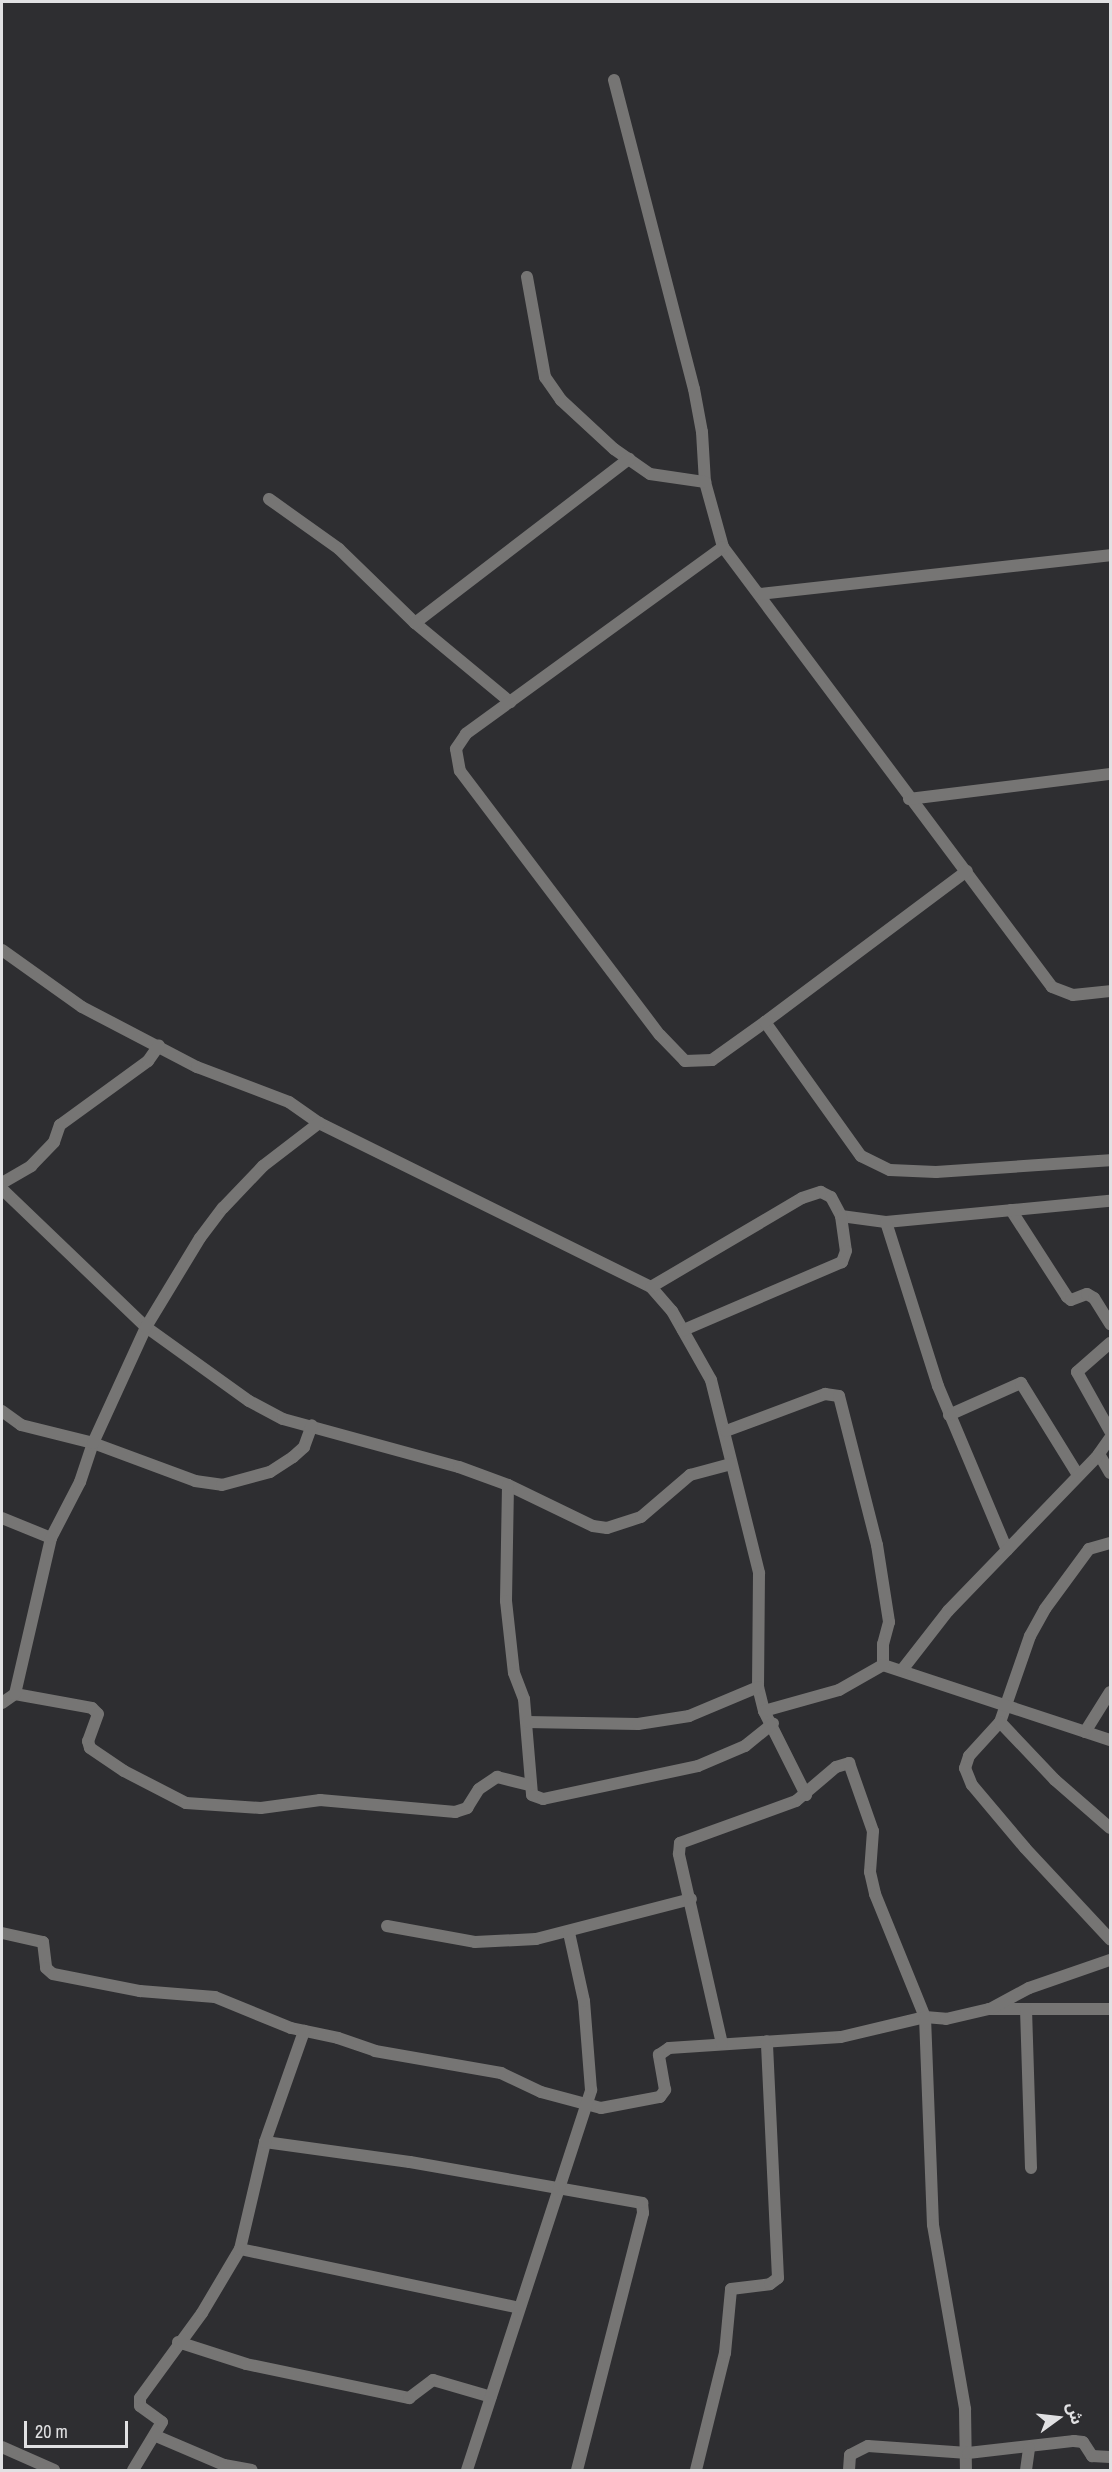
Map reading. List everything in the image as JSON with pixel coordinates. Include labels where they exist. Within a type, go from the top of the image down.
[{"type":"street","points":[[614,80],[694,389],[705,482],[723,547],[909,799],[967,871],[1052,987],[1072,995],[1110,991]]},
{"type":"street","points":[[526,277],[545,378],[561,400],[629,459],[650,474],[705,482]]},
{"type":"street","points":[[415,623],[629,459]]},
{"type":"street","points":[[269,500],[339,549],[415,623],[510,702]]},
{"type":"street","points":[[723,547],[510,702],[458,743],[455,755],[460,771],[660,1035],[685,1061],[712,1060],[967,871]]},
{"type":"street","points":[[759,594],[1110,555]]},
{"type":"street","points":[[909,799],[1110,774]]},
{"type":"street","points":[[2,950],[82,1007],[159,1045],[197,1067],[289,1102],[319,1123],[651,1287],[672,1311],[711,1380],[726,1431],[731,1464],[759,1574],[758,1687],[764,1711],[806,1795]]},
{"type":"street","points":[[765,1022],[861,1156],[890,1170],[936,1172],[1110,1160]]},
{"type":"street","points":[[2,1183],[31,1166],[54,1142],[60,1125],[148,1061],[159,1045]]},
{"type":"street","points":[[2,1703],[15,1694],[51,1538],[80,1482],[93,1443],[146,1328],[200,1238],[223,1208],[263,1166],[319,1123]]},
{"type":"street","points":[[2,1189],[146,1328],[249,1401],[283,1419],[312,1425],[508,1485],[593,1526],[607,1528],[641,1517],[690,1475],[731,1464]]},
{"type":"street","points":[[651,1287],[814,1194],[821,1192],[831,1197],[841,1216],[846,1251],[838,1265],[683,1330]]},
{"type":"street","points":[[841,1216],[886,1221],[1110,1201]]},
{"type":"street","points":[[1011,1210],[1067,1297],[1071,1300],[1087,1294],[1094,1298],[1110,1324]]},
{"type":"street","points":[[886,1221],[949,1415],[1007,1550]]},
{"type":"street","points":[[1110,1343],[1077,1372],[1110,1431]]},
{"type":"street","points":[[949,1415],[1007,1386],[1023,1384],[1078,1475]]},
{"type":"street","points":[[726,1431],[825,1394],[839,1396],[877,1545],[889,1622],[883,1644],[883,1665]]},
{"type":"street","points":[[2,1411],[21,1425],[93,1443],[195,1481],[222,1485],[270,1472],[293,1457],[304,1447],[312,1425]]},
{"type":"street","points":[[902,1670],[948,1611],[1099,1454],[1110,1438]]},
{"type":"street","points":[[1099,1454],[1110,1473]]},
{"type":"street","points":[[508,1485],[506,1600],[514,1673],[524,1698],[532,1795],[543,1799],[652,1779],[729,1754],[772,1723]]},
{"type":"street","points":[[2,1518],[51,1538]]},
{"type":"street","points":[[1110,1544],[1089,1549],[1045,1609],[1030,1636],[1000,1722],[969,1756],[965,1768],[969,1780],[1025,1848],[1110,1938]]},
{"type":"street","points":[[764,1711],[839,1690],[883,1665],[1110,1740]]},
{"type":"street","points":[[527,1722],[638,1724],[689,1716],[758,1687]]},
{"type":"street","points":[[1085,1732],[1110,1692]]},
{"type":"street","points":[[15,1694],[92,1708],[98,1714],[88,1741],[90,1748],[124,1771],[186,1803],[261,1808],[320,1800],[454,1812],[466,1808],[483,1784],[497,1777],[530,1785]]},
{"type":"street","points":[[1000,1722],[1055,1780],[1110,1828]]},
{"type":"street","points":[[722,2044],[679,1854],[682,1841],[778,1810],[806,1795],[836,1767],[845,1762],[852,1766],[873,1831],[870,1872],[875,1894],[925,2017],[933,2225],[965,2409],[968,2453],[966,2470]]},
{"type":"street","points":[[387,1926],[475,1942],[569,1933],[691,1899]]},
{"type":"street","points":[[2,1933],[43,1942],[46,1968],[53,1974],[140,1991],[215,1997],[304,2031],[338,2037],[375,2051],[501,2073],[541,2092],[601,2108],[655,2100],[665,2090],[658,2059],[662,2051],[722,2044],[859,2035],[925,2017],[957,2018],[989,2009],[1029,1988],[1110,1960]]},
{"type":"street","points":[[467,2470],[556,2190],[591,2090],[588,2034],[578,1961],[569,1933]]},
{"type":"street","points":[[989,2009],[1110,2009]]},
{"type":"street","points":[[1026,2009],[1031,2168]]},
{"type":"street","points":[[133,2470],[156,2436],[161,2420],[139,2400],[178,2342],[202,2313],[240,2249],[265,2142],[304,2031]]},
{"type":"street","points":[[696,2470],[725,2353],[731,2289],[770,2284],[778,2278],[767,2041]]},
{"type":"street","points":[[265,2142],[410,2162],[556,2190],[642,2203],[644,2209],[577,2470]]},
{"type":"street","points":[[240,2249],[519,2308]]},
{"type":"street","points":[[178,2342],[246,2364],[409,2398],[433,2380],[491,2397]]},
{"type":"street","points":[[156,2436],[224,2465],[252,2470]]},
{"type":"street","points":[[849,2470],[850,2455],[861,2447],[968,2453],[1029,2448],[1074,2440],[1086,2444],[1092,2456],[1110,2457]]},
{"type":"street","points":[[2,2447],[54,2470]]},
{"type":"street","points":[[1026,2470],[1029,2448]]}]
